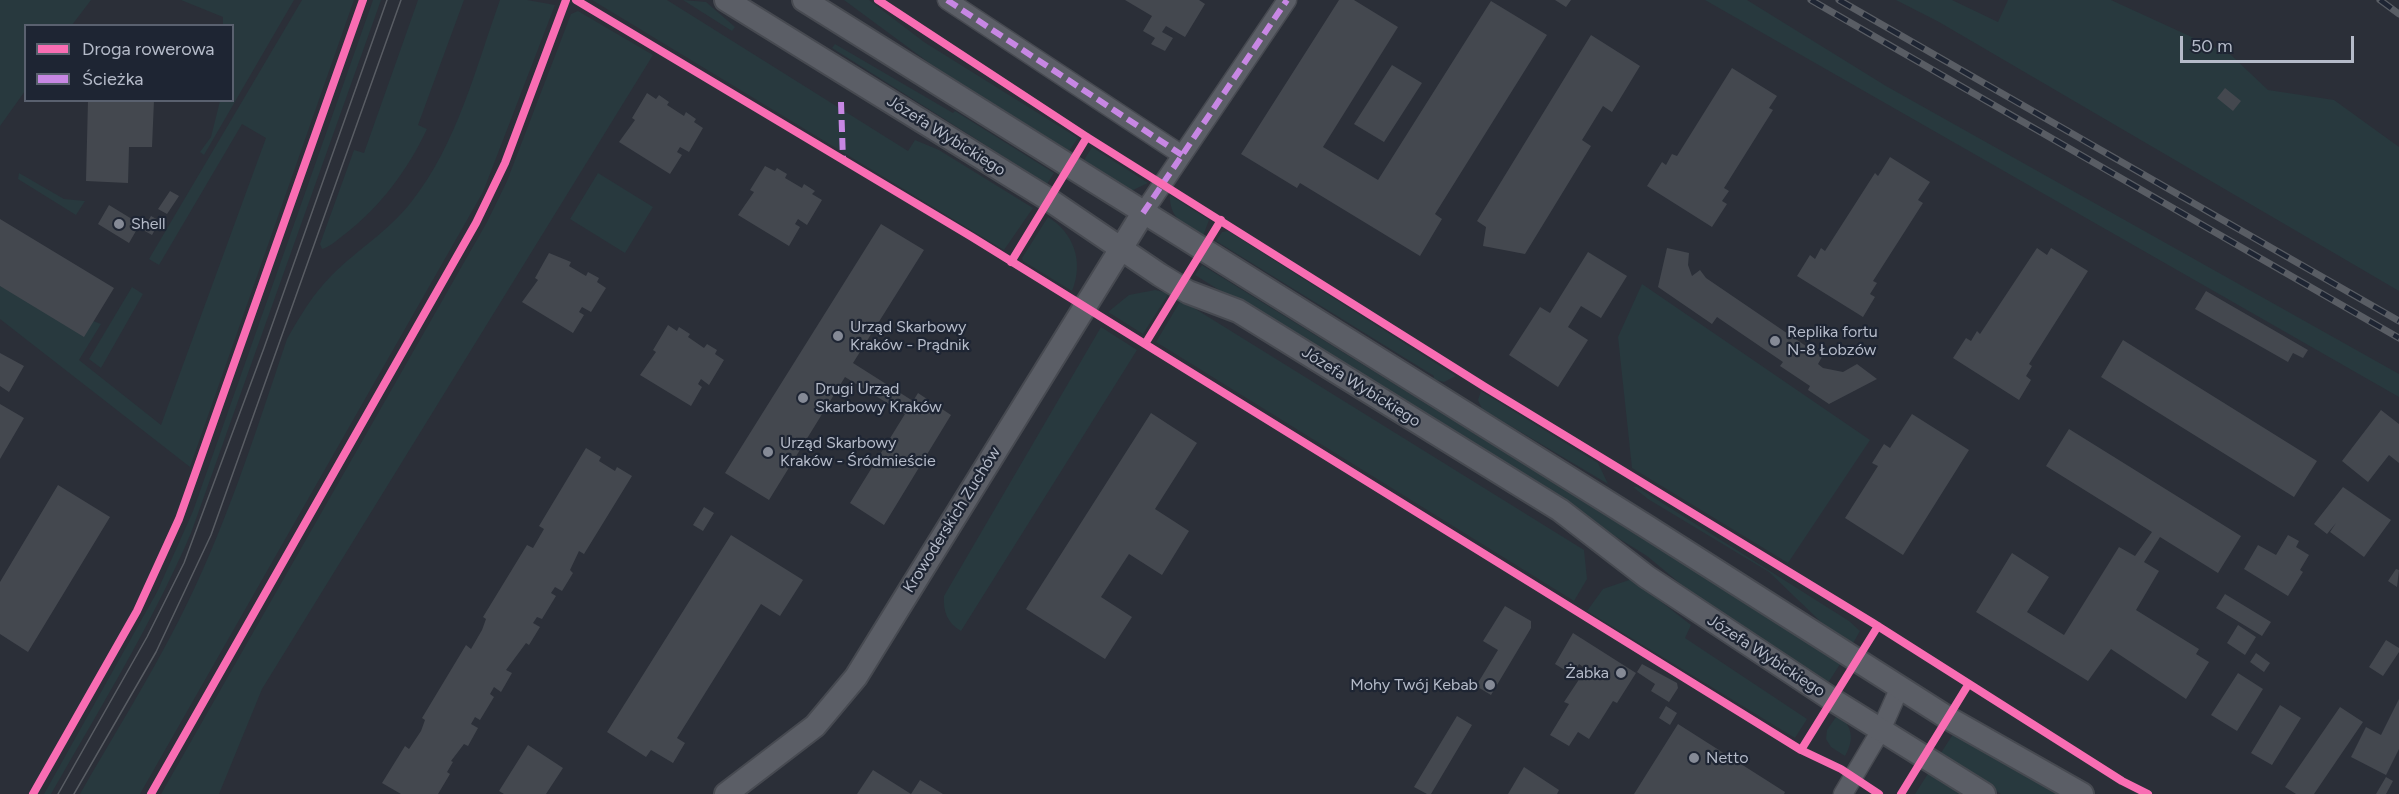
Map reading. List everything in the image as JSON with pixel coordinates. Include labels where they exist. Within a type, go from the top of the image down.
[{"type":"street","name":"Józefa Wybickiego","points":[[726,0],[1048,200],[1188,292],[1238,311],[1560,510],[1647,578],[1984,794]]},
{"type":"street","name":"Józefa Wybickiego","points":[[804,0],[1967,729],[2082,794]]},
{"type":"street","points":[[947,0],[1182,155]]},
{"type":"street","points":[[1143,213],[1287,0]]},
{"type":"street","name":"Krowoderskich Zuchów","points":[[726,794],[788,749],[814,726],[856,677],[1143,213]]},
{"type":"street","points":[[1843,794],[1881,730],[1900,687]]},
{"type":"shaded area","points":[[0,0],[91,0],[73,24],[24,24],[24,92],[0,126]]},
{"type":"shaded area","points":[[181,0],[294,0],[204,155],[200,152],[211,137],[220,102],[234,102],[234,24],[223,24],[223,17]]},
{"type":"shaded area","points":[[302,0],[354,0],[190,467],[0,319],[0,286],[101,324],[79,360],[161,425],[266,138],[242,124],[159,265],[149,259]]},
{"type":"shaded area","points":[[373,0],[381,0],[191,533],[160,600],[125,665],[51,794],[44,794],[157,592],[193,511]]},
{"type":"shaded area","points":[[418,0],[464,0],[418,125],[427,129],[402,173],[381,200],[334,243],[322,249],[320,244],[354,150],[364,153]]},
{"type":"shaded area","points":[[500,0],[527,0],[555,5],[483,192],[140,794],[80,794],[156,664],[196,586],[225,517],[287,339],[325,282],[403,212],[428,179],[464,104]]},
{"type":"shaded area","points":[[592,0],[667,0],[908,151],[915,140],[939,150],[1033,208],[1004,250]]},
{"type":"shaded area","points":[[683,0],[706,2],[735,27],[732,31]]},
{"type":"shaded area","points":[[844,0],[869,0],[924,42],[1078,138],[1069,151],[932,65]]},
{"type":"shaded area","points":[[1705,0],[1747,0],[1886,86],[2399,374],[2399,397]]},
{"type":"shaded area","points":[[1896,0],[1952,0],[1998,22],[2008,0],[2111,0],[2231,55],[2268,90],[2334,100],[2399,147],[2399,291],[1939,22]]},
{"type":"shaded area","points":[[578,11],[653,55],[262,689],[219,794],[161,794],[487,222],[507,181],[571,14]]},
{"type":"shaded area","points":[[835,44],[953,113],[955,111],[1054,173],[1047,184],[832,48]]},
{"type":"shaded area","points":[[1092,147],[1148,183],[1131,191],[1084,160]]},
{"type":"shaded area","points":[[19,173],[64,199],[85,201],[76,215],[18,179]]},
{"type":"shaded area","points":[[598,173],[653,207],[625,253],[570,219]]},
{"type":"shaded area","points":[[1170,195],[1209,220],[1203,236],[1184,225],[1175,216],[1170,203]]},
{"type":"shaded area","points":[[1048,217],[1064,231],[1074,249],[1077,269],[1072,291],[1023,261],[1022,258]]},
{"type":"shaded area","points":[[1228,231],[1456,376],[1444,382],[1433,379],[1434,376],[1216,241],[1222,232]]},
{"type":"shaded area","points":[[1202,265],[1842,661],[1826,686],[1718,615],[1647,556],[1195,275]]},
{"type":"shaded area","points":[[1642,284],[1870,440],[1788,563],[1632,468],[1618,337]]},
{"type":"shaded area","points":[[132,287],[143,294],[101,368],[89,359]]},
{"type":"shaded area","points":[[1155,290],[1169,293],[1143,334],[1108,312],[1129,295]]},
{"type":"shaded area","points":[[1181,300],[1584,550],[1587,579],[1574,601],[1156,342]]},
{"type":"shaded area","points":[[1101,327],[1137,350],[961,631],[952,624],[947,616],[944,596]]},
{"type":"shaded area","points":[[1481,391],[1598,463],[1608,484],[1482,409],[1478,400]]},
{"type":"shaded area","points":[[1633,487],[1637,487],[1849,621],[1860,631],[1852,645],[1823,624],[1769,572],[1648,499]]},
{"type":"shaded area","points":[[1632,579],[1691,625],[1685,638],[1807,719],[1795,738],[1587,611],[1603,589]]},
{"type":"shaded area","points":[[1838,714],[1849,728],[1851,738],[1845,756],[1831,747],[1826,739],[1827,730]]},
{"type":"shaded area","points":[[1955,731],[2057,794],[2001,794],[1939,756]]},
{"type":"shaded area","points":[[1929,772],[1965,794],[1915,794]]},
{"type":"building","points":[[1125,0],[1199,0],[1205,4],[1185,37],[1166,26],[1162,32],[1173,38],[1165,51],[1151,44],[1155,38],[1143,31],[1152,16]]},
{"type":"building","points":[[1339,0],[1354,0],[1398,27],[1323,147],[1378,180],[1491,1],[1547,35],[1435,214],[1442,219],[1420,256],[1300,183],[1297,188],[1241,154]]},
{"type":"building","points":[[1555,0],[1571,0],[1566,7]]},
{"type":"building","points":[[1591,35],[1640,66],[1612,112],[1603,106],[1582,140],[1591,146],[1525,254],[1483,246],[1486,227],[1477,221]]},
{"type":"building","points":[[1392,65],[1422,83],[1384,142],[1354,124]]},
{"type":"building","points":[[1732,68],[1777,96],[1769,108],[1773,110],[1724,188],[1729,191],[1722,201],[1727,204],[1712,227],[1647,186],[1662,162],[1666,165],[1672,154],[1677,156]]},
{"type":"building","points":[[2225,88],[2241,101],[2233,111],[2217,98]]},
{"type":"building","points":[[647,93],[656,99],[659,95],[669,102],[667,105],[684,116],[686,112],[703,128],[689,152],[680,147],[677,152],[682,155],[670,174],[619,142],[635,120],[632,118]]},
{"type":"building","points":[[88,102],[154,102],[152,147],[129,147],[128,183],[86,181]]},
{"type":"building","points":[[1890,157],[1930,182],[1918,200],[1923,203],[1873,281],[1877,283],[1870,294],[1875,297],[1863,317],[1797,276],[1810,255],[1815,259],[1821,248],[1825,251],[1875,173],[1878,176]]},
{"type":"building","points":[[765,166],[775,171],[777,168],[787,174],[785,178],[802,188],[804,184],[815,191],[812,194],[822,200],[807,225],[798,219],[795,224],[800,227],[789,246],[738,215],[754,192],[750,190]]},
{"type":"building","points":[[170,191],[179,196],[167,214],[158,209]]},
{"type":"building","name":"Shell","points":[[109,205],[140,224],[129,243],[98,224]]},
{"type":"building","points":[[151,216],[160,221],[152,235],[143,230]]},
{"type":"building","points":[[0,219],[114,288],[84,337],[0,286]]},
{"type":"building","points":[[881,224],[924,250],[853,363],[913,401],[918,393],[951,415],[884,525],[850,503],[905,414],[845,377],[769,500],[725,473]]},
{"type":"building","name":"Replika fortu N-8 Łobzów","points":[[1667,248],[1689,253],[1688,265],[1692,276],[1700,270],[1706,278],[1822,357],[1818,364],[1823,368],[1843,372],[1857,364],[1877,379],[1829,404],[1808,390],[1810,386],[1780,366],[1783,362],[1717,317],[1712,324],[1658,287]]},
{"type":"building","points":[[2037,248],[2047,255],[2051,248],[2088,271],[2029,364],[2032,366],[2026,376],[2031,380],[2019,400],[1953,358],[1966,338],[1971,341],[1977,331],[1980,334]]},
{"type":"building","points":[[1588,252],[1627,276],[1601,318],[1581,306],[1568,327],[1588,340],[1558,387],[1509,355],[1540,307],[1550,313]]},
{"type":"building","points":[[549,253],[571,262],[569,266],[586,276],[588,272],[599,278],[597,282],[606,288],[591,312],[582,307],[579,312],[584,315],[573,333],[522,302],[538,280],[535,278]]},
{"type":"building","points":[[2206,291],[2308,350],[2303,358],[2293,353],[2288,362],[2195,309]]},
{"type":"building","points":[[668,325],[677,331],[679,327],[690,334],[688,337],[704,348],[707,344],[717,350],[715,354],[724,360],[709,385],[701,379],[698,384],[702,387],[691,406],[640,375],[656,352],[653,350]]},
{"type":"building","points":[[2123,340],[2317,461],[2294,497],[2101,377]]},
{"type":"building","points":[[0,353],[24,366],[9,392],[0,386]]},
{"type":"building","points":[[0,404],[24,418],[0,459]]},
{"type":"building","points":[[2381,410],[2399,424],[2399,463],[2389,455],[2368,482],[2342,461]]},
{"type":"building","points":[[1151,413],[1197,443],[1155,509],[1189,531],[1162,575],[1129,554],[1101,597],[1132,617],[1105,659],[1026,609]]},
{"type":"building","points":[[1912,414],[1969,450],[1903,555],[1845,518],[1878,466],[1872,463],[1884,444],[1890,448]]},
{"type":"building","points":[[2069,429],[2241,536],[2218,573],[2160,537],[2144,562],[2159,571],[2136,610],[2199,649],[2196,654],[2209,662],[2186,699],[2111,649],[2088,681],[1976,612],[2012,553],[2049,577],[2027,612],[2064,635],[2119,547],[2135,556],[2152,532],[2046,466]]},
{"type":"building","points":[[586,448],[601,457],[599,461],[615,471],[617,467],[632,476],[584,554],[579,551],[570,570],[573,573],[562,591],[555,587],[551,593],[556,596],[542,619],[537,617],[533,623],[540,627],[529,645],[526,643],[506,670],[512,673],[501,692],[494,687],[490,694],[494,697],[480,720],[475,717],[471,724],[478,728],[468,746],[464,744],[451,761],[453,762],[447,772],[450,774],[438,794],[401,794],[382,783],[405,746],[409,749],[421,731],[425,720],[422,718],[466,645],[471,649],[482,630],[486,619],[483,617],[527,545],[533,548],[544,529],[539,526]]},
{"type":"building","points":[[58,485],[110,517],[28,652],[0,634],[0,582]]},
{"type":"building","points":[[2343,487],[2391,520],[2364,557],[2330,532],[2336,523],[2327,534],[2314,524]]},
{"type":"building","points":[[704,507],[714,513],[703,531],[693,525]]},
{"type":"building","points":[[731,535],[803,580],[780,616],[761,604],[677,738],[685,743],[673,763],[651,750],[646,757],[607,732]]},
{"type":"building","points":[[2288,535],[2299,541],[2296,547],[2309,555],[2300,570],[2303,572],[2288,596],[2244,569],[2258,545],[2276,555]]},
{"type":"building","points":[[2396,569],[2399,570],[2397,587],[2388,581]]},
{"type":"building","points":[[2225,594],[2271,622],[2262,636],[2216,608]]},
{"type":"building","points":[[1505,606],[1531,621],[1531,628],[1491,695],[1476,686],[1498,650],[1483,641]]},
{"type":"building","points":[[2238,625],[2256,637],[2245,655],[2227,643]]},
{"type":"building","points":[[1573,633],[1636,673],[1617,703],[1613,701],[1589,739],[1578,732],[1569,746],[1550,735],[1569,704],[1564,702],[1586,669],[1579,664],[1573,675],[1555,664]]},
{"type":"building","points":[[2386,640],[2399,648],[2399,652],[2383,676],[2369,667]]},
{"type":"building","points":[[2256,653],[2270,663],[2264,672],[2250,662]]},
{"type":"building","points":[[1642,664],[1677,683],[1678,688],[1669,702],[1651,691],[1655,684],[1637,672]]},
{"type":"building","points":[[2238,673],[2263,689],[2237,731],[2211,715]]},
{"type":"building","points":[[2399,699],[2399,749],[2386,775],[2351,757],[2366,727],[2381,735]]},
{"type":"building","points":[[2280,705],[2301,718],[2272,765],[2251,753]]},
{"type":"building","points":[[1666,706],[1677,713],[1670,725],[1659,718]]},
{"type":"building","points":[[2340,707],[2363,722],[2314,794],[2296,794],[2285,787]]},
{"type":"building","points":[[1457,716],[1472,725],[1431,794],[1427,794],[1414,787]]},
{"type":"building","name":"Netto","points":[[1678,724],[1785,792],[1784,794],[1634,794]]},
{"type":"building","points":[[528,745],[563,768],[546,794],[504,794],[499,791]]},
{"type":"building","points":[[1524,767],[1559,790],[1557,794],[1508,794]]},
{"type":"building","points":[[873,770],[911,794],[857,794]]},
{"type":"building","points":[[2386,777],[2393,781],[2386,794],[2376,794]]},
{"type":"building","points":[[920,780],[943,794],[911,794]]},
{"type":"tram line","points":[[58,794],[147,637],[184,563],[264,348],[387,0]]},
{"type":"tram line","points":[[74,794],[156,652],[211,535],[401,0]]},
{"type":"railway","points":[[1811,0],[2399,338]]},
{"type":"railway","points":[[1839,0],[2399,321]]},
{"type":"railway","points":[[2380,0],[2399,14]]},
{"type":"marked path","points":[[947,0],[1182,155]]},
{"type":"marked path","points":[[1143,213],[1287,0]]},
{"type":"marked path","points":[[841,102],[843,160]]},
{"type":"cycle path","points":[[33,794],[137,611],[179,519],[363,0]]},
{"type":"cycle path","points":[[151,794],[476,223],[505,163],[566,0]]},
{"type":"cycle path","points":[[576,0],[972,237],[1801,750],[1841,769],[1879,794]]},
{"type":"cycle path","points":[[878,0],[1087,137],[1485,387],[1873,623],[2122,781],[2148,794]]},
{"type":"cycle path","points":[[1011,262],[1087,137]]},
{"type":"cycle path","points":[[1145,344],[1221,220]]},
{"type":"cycle path","points":[[1801,750],[1878,626]]},
{"type":"cycle path","points":[[1901,794],[1968,685]]},
{"type":"place","name":"Shell","points":[[119,224]]},
{"type":"place","name":"Urząd Skarbowy Kraków - Prądnik","points":[[838,336]]},
{"type":"place","name":"Replika fortu N-8 Łobzów","points":[[1775,341]]},
{"type":"place","name":"Drugi Urząd Skarbowy Kraków","points":[[803,398]]},
{"type":"place","name":"Urząd Skarbowy Kraków - Śródmieście","points":[[768,452]]},
{"type":"place","name":"Żabka","points":[[1621,673]]},
{"type":"place","name":"Mohy Twój Kebab","points":[[1490,685]]},
{"type":"place","name":"Netto","points":[[1694,758]]}]
